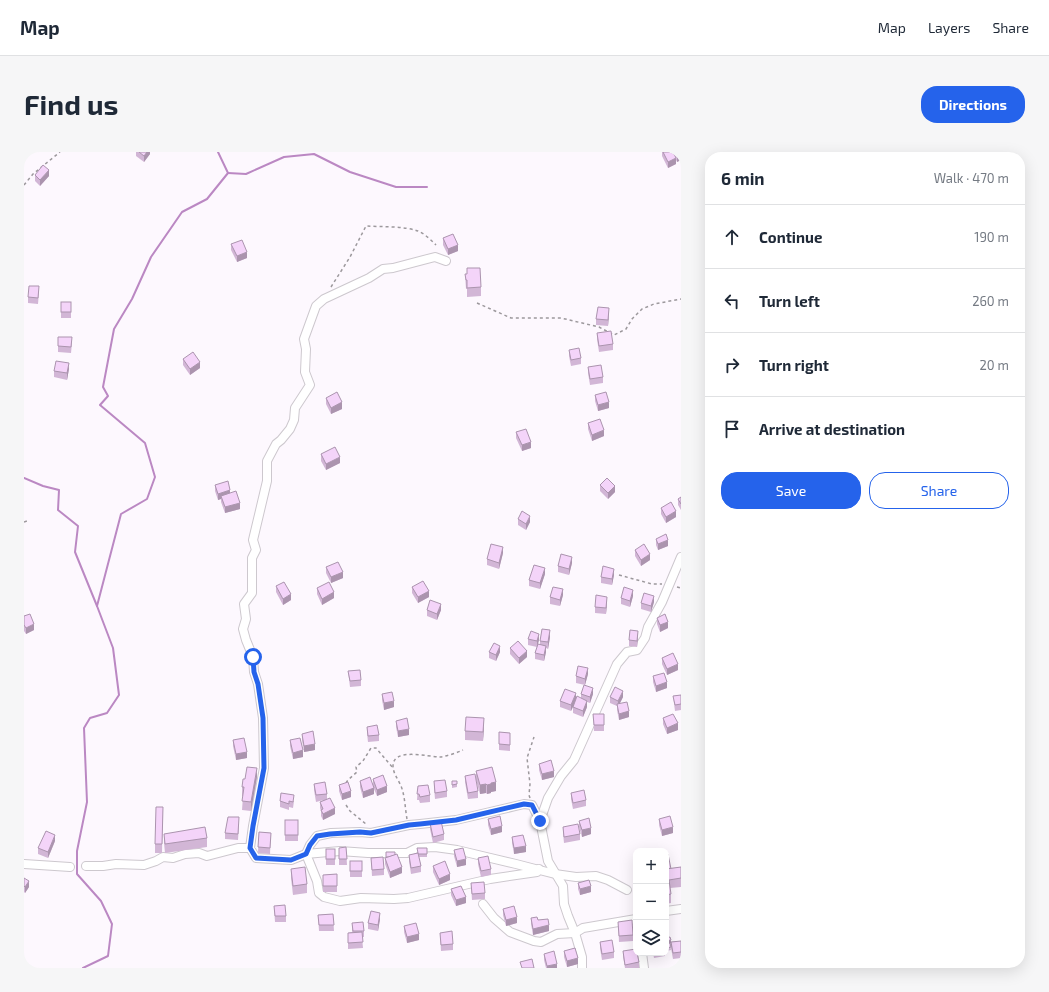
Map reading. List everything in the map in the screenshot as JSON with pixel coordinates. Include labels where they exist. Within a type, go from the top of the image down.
[{"type":"street","points":[[446,261],[435,257],[393,268],[383,269],[369,278],[324,299],[316,306],[304,339],[306,349],[304,372],[310,385],[295,408],[294,420],[290,429],[276,444],[267,461],[267,481],[253,540],[256,550],[252,558],[252,593],[244,604],[246,619],[243,629],[253,657],[254,672],[258,684],[263,718],[264,768],[250,848],[256,858],[291,860],[306,854],[340,851],[407,853],[416,848],[435,847],[457,850],[555,874],[576,877],[596,876],[608,880],[627,890]]},
{"type":"street","points":[[540,821],[548,798],[561,776],[574,760],[617,664],[627,652],[637,650],[645,638],[648,627],[662,602],[681,557]]},
{"type":"street","points":[[539,869],[537,872],[490,879],[408,898],[361,898],[340,901],[324,897],[319,893],[314,874],[306,854],[310,845],[317,836],[360,832],[371,833],[409,825],[456,820],[524,804],[532,805],[540,821],[548,861],[563,886],[564,904],[582,957],[582,968]]},
{"type":"street","points":[[86,866],[116,864],[144,865],[156,862],[163,857],[173,858],[185,854],[199,853],[207,856],[238,848],[250,848]]},
{"type":"street","points":[[24,864],[70,867]]},
{"type":"street","points":[[483,904],[494,918],[510,932],[541,942],[557,934],[575,933],[583,928],[633,920]]},
{"type":"street","points":[[669,911],[681,909]]},
{"type":"street","points":[[642,956],[644,968]]},
{"type":"path","points":[[24,185],[33,174],[60,152]]},
{"type":"path","points":[[324,299],[350,257],[366,226],[403,228],[418,231],[436,245]]},
{"type":"path","points":[[477,302],[511,318],[561,318],[599,327],[614,335],[626,329],[632,319],[642,309],[654,304],[681,299]]},
{"type":"path","points":[[619,575],[652,584],[670,584]]},
{"type":"path","points":[[532,805],[529,796],[530,784],[527,758],[534,738]]},
{"type":"path","points":[[345,785],[357,772],[356,767],[363,761],[371,748],[376,748],[393,768],[401,786],[409,825]]},
{"type":"path","points":[[393,768],[393,763],[399,756],[407,754],[431,757],[442,756],[463,750]]},
{"type":"path","points":[[346,805],[350,811],[369,827],[371,833]]},
{"type":"building","points":[[139,152],[147,152],[144,156]]},
{"type":"building","points":[[663,152],[673,152],[676,158],[668,162]]},
{"type":"building","points":[[43,165],[49,170],[40,180],[35,175]]},
{"type":"building","points":[[453,234],[458,245],[448,249],[443,238]]},
{"type":"building","points":[[242,240],[247,252],[237,256],[231,244]]},
{"type":"building","points":[[467,268],[480,268],[481,287],[467,288],[465,274],[467,274]]},
{"type":"building","points":[[29,286],[39,286],[38,298],[28,297]]},
{"type":"building","points":[[61,302],[71,302],[71,312],[61,312]]},
{"type":"building","points":[[598,307],[609,308],[608,320],[596,319]]},
{"type":"building","points":[[611,331],[613,344],[599,346],[597,333]]},
{"type":"building","points":[[58,337],[72,337],[71,347],[58,346]]},
{"type":"building","points":[[579,348],[581,358],[571,360],[569,350]]},
{"type":"building","points":[[193,352],[200,362],[190,369],[183,359]]},
{"type":"building","points":[[56,361],[69,363],[67,373],[54,371]]},
{"type":"building","points":[[601,365],[603,377],[590,379],[588,367]]},
{"type":"building","points":[[337,392],[342,402],[331,408],[326,398]]},
{"type":"building","points":[[606,392],[609,402],[598,405],[595,395]]},
{"type":"building","points":[[600,419],[604,430],[592,435],[588,423]]},
{"type":"building","points":[[526,429],[531,442],[522,445],[516,432]]},
{"type":"building","points":[[335,447],[340,457],[326,464],[321,454]]},
{"type":"building","points":[[607,478],[615,486],[608,493],[600,485]]},
{"type":"building","points":[[228,481],[230,490],[218,494],[215,485]]},
{"type":"building","points":[[236,491],[240,503],[225,507],[221,496]]},
{"type":"building","points":[[681,497],[681,504],[678,499]]},
{"type":"building","points":[[671,502],[676,511],[666,517],[661,508]]},
{"type":"building","points":[[522,511],[530,516],[526,524],[518,519]]},
{"type":"building","points":[[666,534],[668,540],[658,544],[656,539]]},
{"type":"building","points":[[491,544],[503,547],[499,563],[487,559]]},
{"type":"building","points":[[644,544],[650,554],[641,560],[635,550]]},
{"type":"building","points":[[561,554],[572,557],[569,569],[558,566]]},
{"type":"building","points":[[338,562],[343,572],[331,577],[326,567]]},
{"type":"building","points":[[534,565],[545,568],[540,583],[529,580]]},
{"type":"building","points":[[603,566],[614,569],[612,579],[601,577]]},
{"type":"building","points":[[423,581],[429,591],[418,597],[412,587]]},
{"type":"building","points":[[284,582],[291,594],[283,599],[276,586]]},
{"type":"building","points":[[329,582],[334,592],[322,599],[317,588]]},
{"type":"building","points":[[553,587],[563,589],[560,600],[550,597]]},
{"type":"building","points":[[624,587],[633,590],[630,601],[621,598]]},
{"type":"building","points":[[644,593],[654,596],[651,606],[641,603]]},
{"type":"building","points":[[596,595],[607,597],[606,608],[595,607]]},
{"type":"building","points":[[430,600],[441,604],[437,614],[427,610]]},
{"type":"building","points":[[30,614],[34,624],[26,628],[24,625],[24,616]]},
{"type":"building","points":[[665,614],[668,622],[660,625],[657,618]]},
{"type":"building","points":[[542,629],[550,630],[548,642],[540,641]]},
{"type":"building","points":[[630,630],[638,631],[637,641],[629,640]]},
{"type":"building","points":[[531,631],[539,634],[537,641],[528,639]]},
{"type":"building","points":[[518,641],[527,651],[519,658],[510,648]]},
{"type":"building","points":[[494,643],[500,646],[496,655],[489,652]]},
{"type":"building","points":[[538,644],[546,646],[544,655],[535,653]]},
{"type":"building","points":[[673,653],[678,664],[667,669],[662,658]]},
{"type":"building","points":[[578,666],[588,668],[585,679],[576,676]]},
{"type":"building","points":[[360,670],[361,680],[350,681],[348,671]]},
{"type":"building","points":[[664,673],[667,682],[656,686],[653,676]]},
{"type":"building","points":[[584,685],[593,688],[590,697],[581,694]]},
{"type":"building","points":[[615,687],[623,691],[618,701],[610,697]]},
{"type":"building","points":[[565,689],[576,693],[571,705],[560,701]]},
{"type":"building","points":[[392,692],[394,701],[384,703],[382,694]]},
{"type":"building","points":[[681,695],[681,704],[675,705],[673,696]]},
{"type":"building","points":[[577,696],[587,701],[583,711],[573,707]]},
{"type":"building","points":[[627,702],[629,711],[619,714],[617,704]]},
{"type":"building","points":[[593,714],[604,714],[604,725],[594,725]]},
{"type":"building","points":[[673,714],[678,723],[667,728],[663,718]]},
{"type":"building","points":[[466,717],[484,718],[483,732],[465,731]]},
{"type":"building","points":[[407,718],[409,729],[398,731],[396,721]]},
{"type":"building","points":[[377,725],[379,735],[368,736],[367,727]]},
{"type":"building","points":[[313,731],[315,744],[304,746],[302,734]]},
{"type":"building","points":[[499,732],[510,733],[510,745],[499,744]]},
{"type":"building","points":[[244,738],[247,752],[236,754],[233,740]]},
{"type":"building","points":[[300,738],[303,750],[293,753],[290,740]]},
{"type":"building","points":[[551,760],[554,771],[542,774],[539,764]]},
{"type":"building","points":[[247,767],[257,768],[251,802],[242,801],[244,787],[242,787],[243,779],[245,779]]},
{"type":"building","points":[[492,767],[496,782],[487,785],[480,785],[476,771]]},
{"type":"building","points":[[475,774],[478,791],[468,793],[465,776]]},
{"type":"building","points":[[383,775],[387,786],[377,790],[373,779]]},
{"type":"building","points":[[370,777],[374,788],[363,792],[360,781]]},
{"type":"building","points":[[445,780],[447,791],[435,793],[434,781]]},
{"type":"building","points":[[452,781],[457,781],[457,784],[452,785]]},
{"type":"building","points":[[325,782],[327,794],[316,795],[314,784]]},
{"type":"building","points":[[348,782],[351,791],[342,794],[339,785]]},
{"type":"building","points":[[428,785],[430,795],[420,797],[419,794],[417,794],[418,786]]},
{"type":"building","points":[[584,790],[586,800],[573,803],[571,793]]},
{"type":"building","points":[[281,793],[294,795],[293,802],[289,801],[289,804],[280,801]]},
{"type":"building","points":[[330,798],[335,808],[323,814],[321,810],[323,809],[320,802]]},
{"type":"building","points":[[156,807],[163,807],[162,844],[155,844]]},
{"type":"building","points":[[500,816],[502,826],[491,829],[488,819]]},
{"type":"building","points":[[670,816],[673,827],[662,830],[659,819]]},
{"type":"building","points":[[228,817],[239,817],[238,834],[225,833]]},
{"type":"building","points":[[589,818],[591,828],[582,830],[579,821]]},
{"type":"building","points":[[285,820],[298,820],[298,835],[285,835]]},
{"type":"building","points":[[441,821],[444,834],[433,837],[430,823]]},
{"type":"building","points":[[578,824],[580,834],[564,837],[563,827]]},
{"type":"building","points":[[205,827],[207,838],[165,844],[164,834]]},
{"type":"building","points":[[46,831],[55,835],[48,852],[38,848]]},
{"type":"building","points":[[259,832],[271,833],[270,848],[258,847]]},
{"type":"building","points":[[523,835],[526,846],[514,848],[512,837]]},
{"type":"building","points":[[346,847],[347,859],[339,859],[339,848]]},
{"type":"building","points":[[417,848],[427,848],[427,854],[418,854]]},
{"type":"building","points":[[463,848],[466,859],[457,861],[454,850]]},
{"type":"building","points":[[326,849],[335,849],[335,859],[326,859]]},
{"type":"building","points":[[386,852],[395,852],[395,855],[386,857]]},
{"type":"building","points":[[418,853],[421,866],[411,868],[409,855]]},
{"type":"building","points":[[397,854],[402,867],[390,872],[385,858]]},
{"type":"building","points":[[488,856],[491,869],[481,871],[478,858]]},
{"type":"building","points":[[383,857],[384,869],[372,870],[371,858]]},
{"type":"building","points":[[350,861],[362,861],[362,871],[350,871]]},
{"type":"building","points":[[445,861],[450,874],[439,879],[433,866]]},
{"type":"building","points":[[305,867],[307,884],[293,886],[291,869]]},
{"type":"building","points":[[681,867],[681,878],[669,880],[669,869]]},
{"type":"building","points":[[337,874],[337,886],[323,886],[323,875]]},
{"type":"building","points":[[24,878],[29,881],[25,887],[24,886]]},
{"type":"building","points":[[589,880],[591,886],[580,889],[578,883]]},
{"type":"building","points":[[669,880],[671,894],[669,894]]},
{"type":"building","points":[[484,882],[485,893],[472,894],[471,883]]},
{"type":"building","points":[[461,886],[466,897],[456,900],[451,889]]},
{"type":"building","points":[[285,905],[286,916],[275,916],[274,906]]},
{"type":"building","points":[[514,906],[517,917],[506,920],[503,909]]},
{"type":"building","points":[[371,911],[380,913],[378,925],[368,923]]},
{"type":"building","points":[[333,914],[334,925],[319,925],[318,915]]},
{"type":"building","points":[[537,917],[538,920],[548,919],[549,925],[533,929],[531,918]]},
{"type":"building","points":[[632,920],[633,935],[619,936],[618,922]]},
{"type":"building","points":[[363,922],[364,931],[353,931],[352,923]]},
{"type":"building","points":[[416,923],[419,934],[407,937],[404,926]]},
{"type":"building","points":[[452,931],[453,944],[441,945],[440,933]]},
{"type":"building","points":[[362,932],[363,942],[348,943],[348,933]]},
{"type":"building","points":[[612,940],[614,952],[602,954],[600,942]]},
{"type":"building","points":[[681,941],[681,952],[673,953],[671,942]]},
{"type":"building","points":[[575,948],[578,958],[567,961],[564,951]]},
{"type":"building","points":[[633,949],[633,956],[638,956],[639,962],[625,965],[623,951]]},
{"type":"building","points":[[554,951],[557,964],[547,966],[544,954]]},
{"type":"building","points":[[532,959],[534,968],[522,968],[520,962]]},
{"type":"waterway","points":[[83,968],[108,956],[112,924],[101,901],[77,874],[77,851],[87,802],[84,728],[90,718],[107,713],[119,695],[113,648],[97,606],[121,514],[147,499],[155,477],[145,443],[100,405],[108,396],[103,387],[114,329],[132,299],[151,257],[182,212],[207,199],[228,173],[218,152]]},
{"type":"waterway","points":[[228,173],[246,174],[284,157],[314,154],[350,172],[396,187],[427,187]]},
{"type":"waterway","points":[[24,478],[43,486],[59,490],[58,510],[78,526],[75,552],[97,606]]},
{"type":"route","points":[[253,657],[254,672],[258,684],[263,718],[262,739],[264,768],[250,848],[256,858],[291,860],[306,854],[310,845],[317,836],[360,832],[371,833],[409,825],[456,820],[524,804],[532,805],[540,821]]}]
